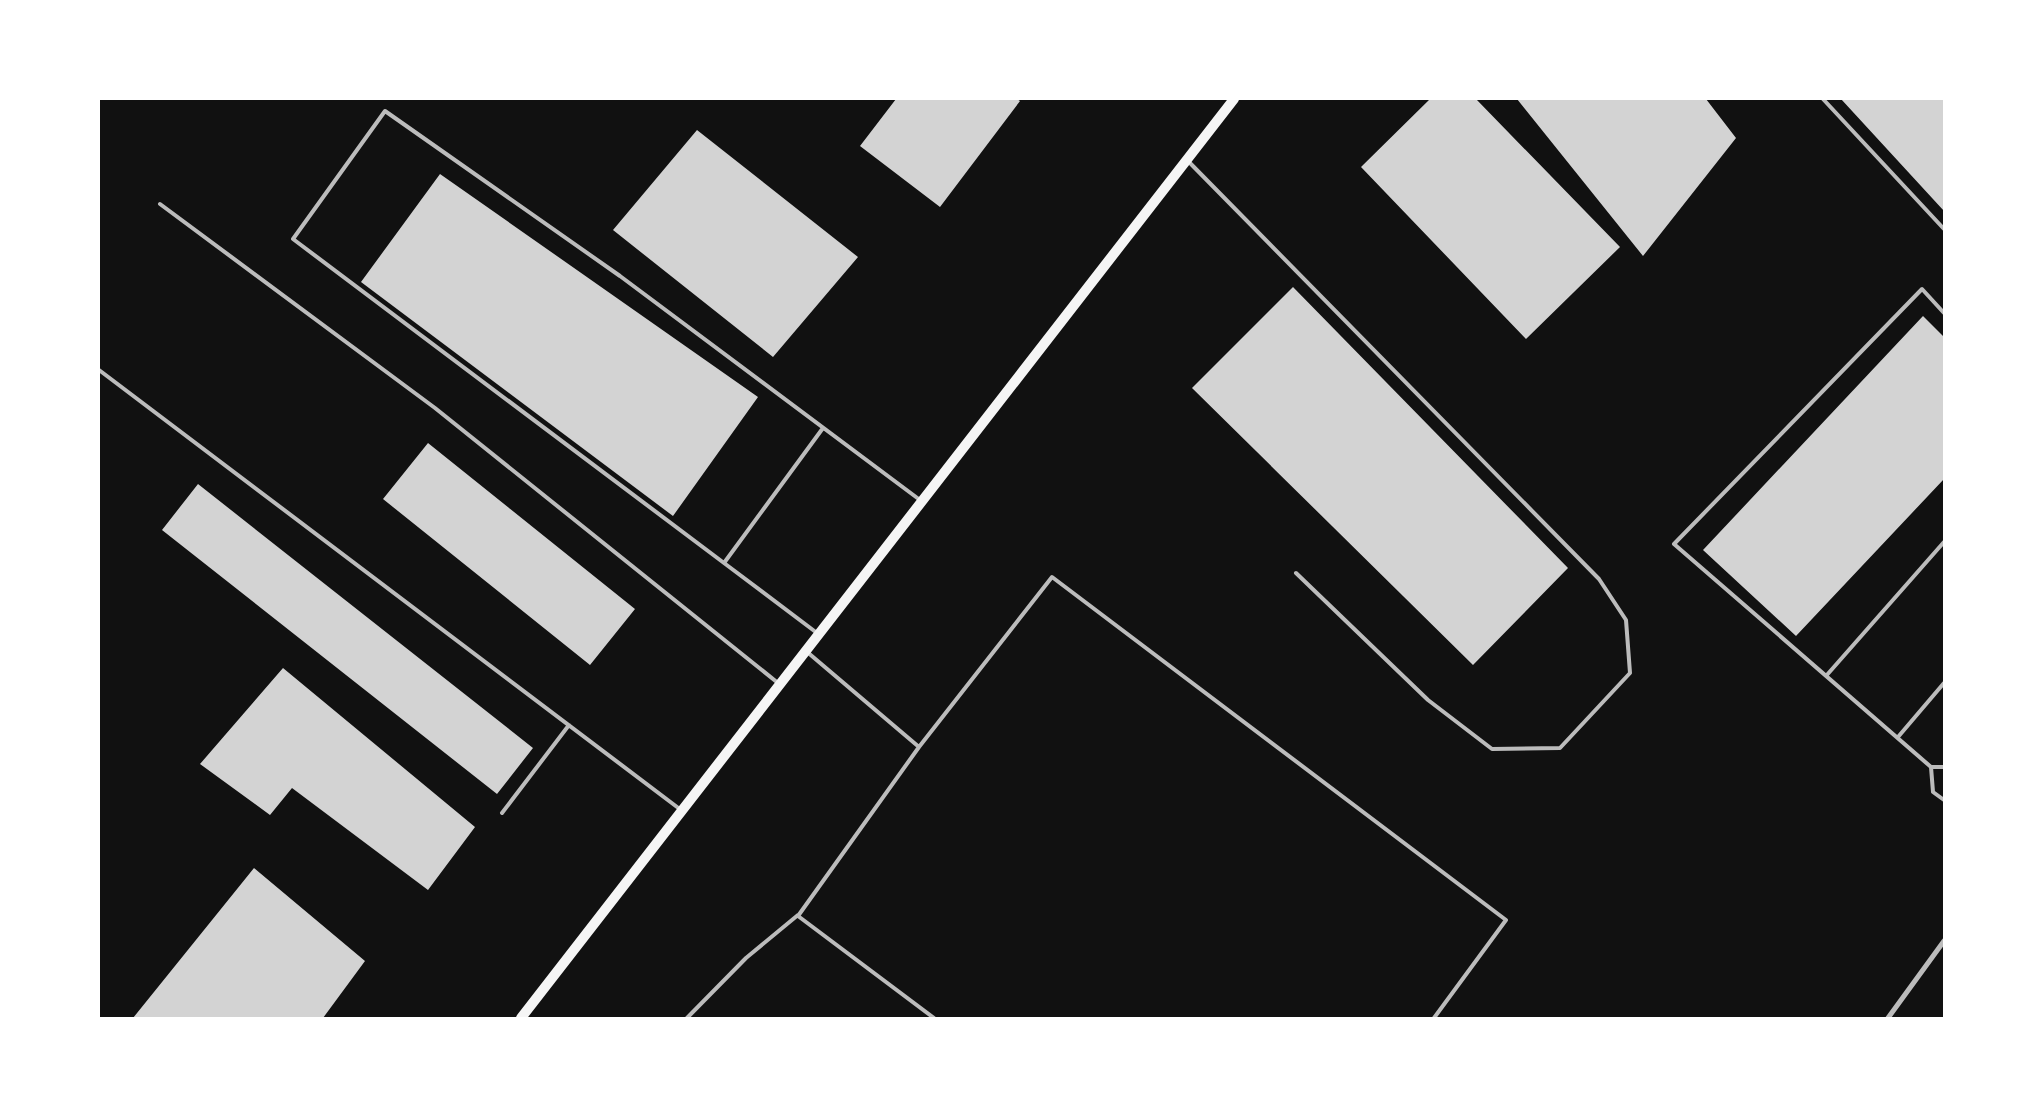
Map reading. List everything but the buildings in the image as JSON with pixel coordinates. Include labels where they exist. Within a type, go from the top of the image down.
[{"type":"main road","points":[[521,1018],[1234,99]]},
{"type":"street","points":[[1888,1018],[1944,941]]},
{"type":"lane","points":[[1822,99],[1944,229]]},
{"type":"lane","points":[[819,634],[294,239],[385,111],[604,265],[922,501]]},
{"type":"lane","points":[[1186,160],[1600,579],[1626,620],[1630,673],[1560,748],[1492,749],[1428,700],[1296,573]]},
{"type":"lane","points":[[160,204],[435,408],[779,684]]},
{"type":"lane","points":[[1944,314],[1922,289],[1674,544],[1931,767],[1944,767]]},
{"type":"lane","points":[[99,370],[681,810]]},
{"type":"lane","points":[[724,563],[823,428]]},
{"type":"lane","points":[[1826,676],[1944,542]]},
{"type":"lane","points":[[687,1018],[746,958],[800,914],[919,748],[1052,577],[1506,920],[1434,1018]]},
{"type":"lane","points":[[806,651],[919,748]]},
{"type":"lane","points":[[1898,737],[1944,682]]},
{"type":"lane","points":[[502,813],[569,725]]},
{"type":"lane","points":[[1931,767],[1933,792],[1944,800]]},
{"type":"lane","points":[[800,914],[798,916],[934,1018]]}]
